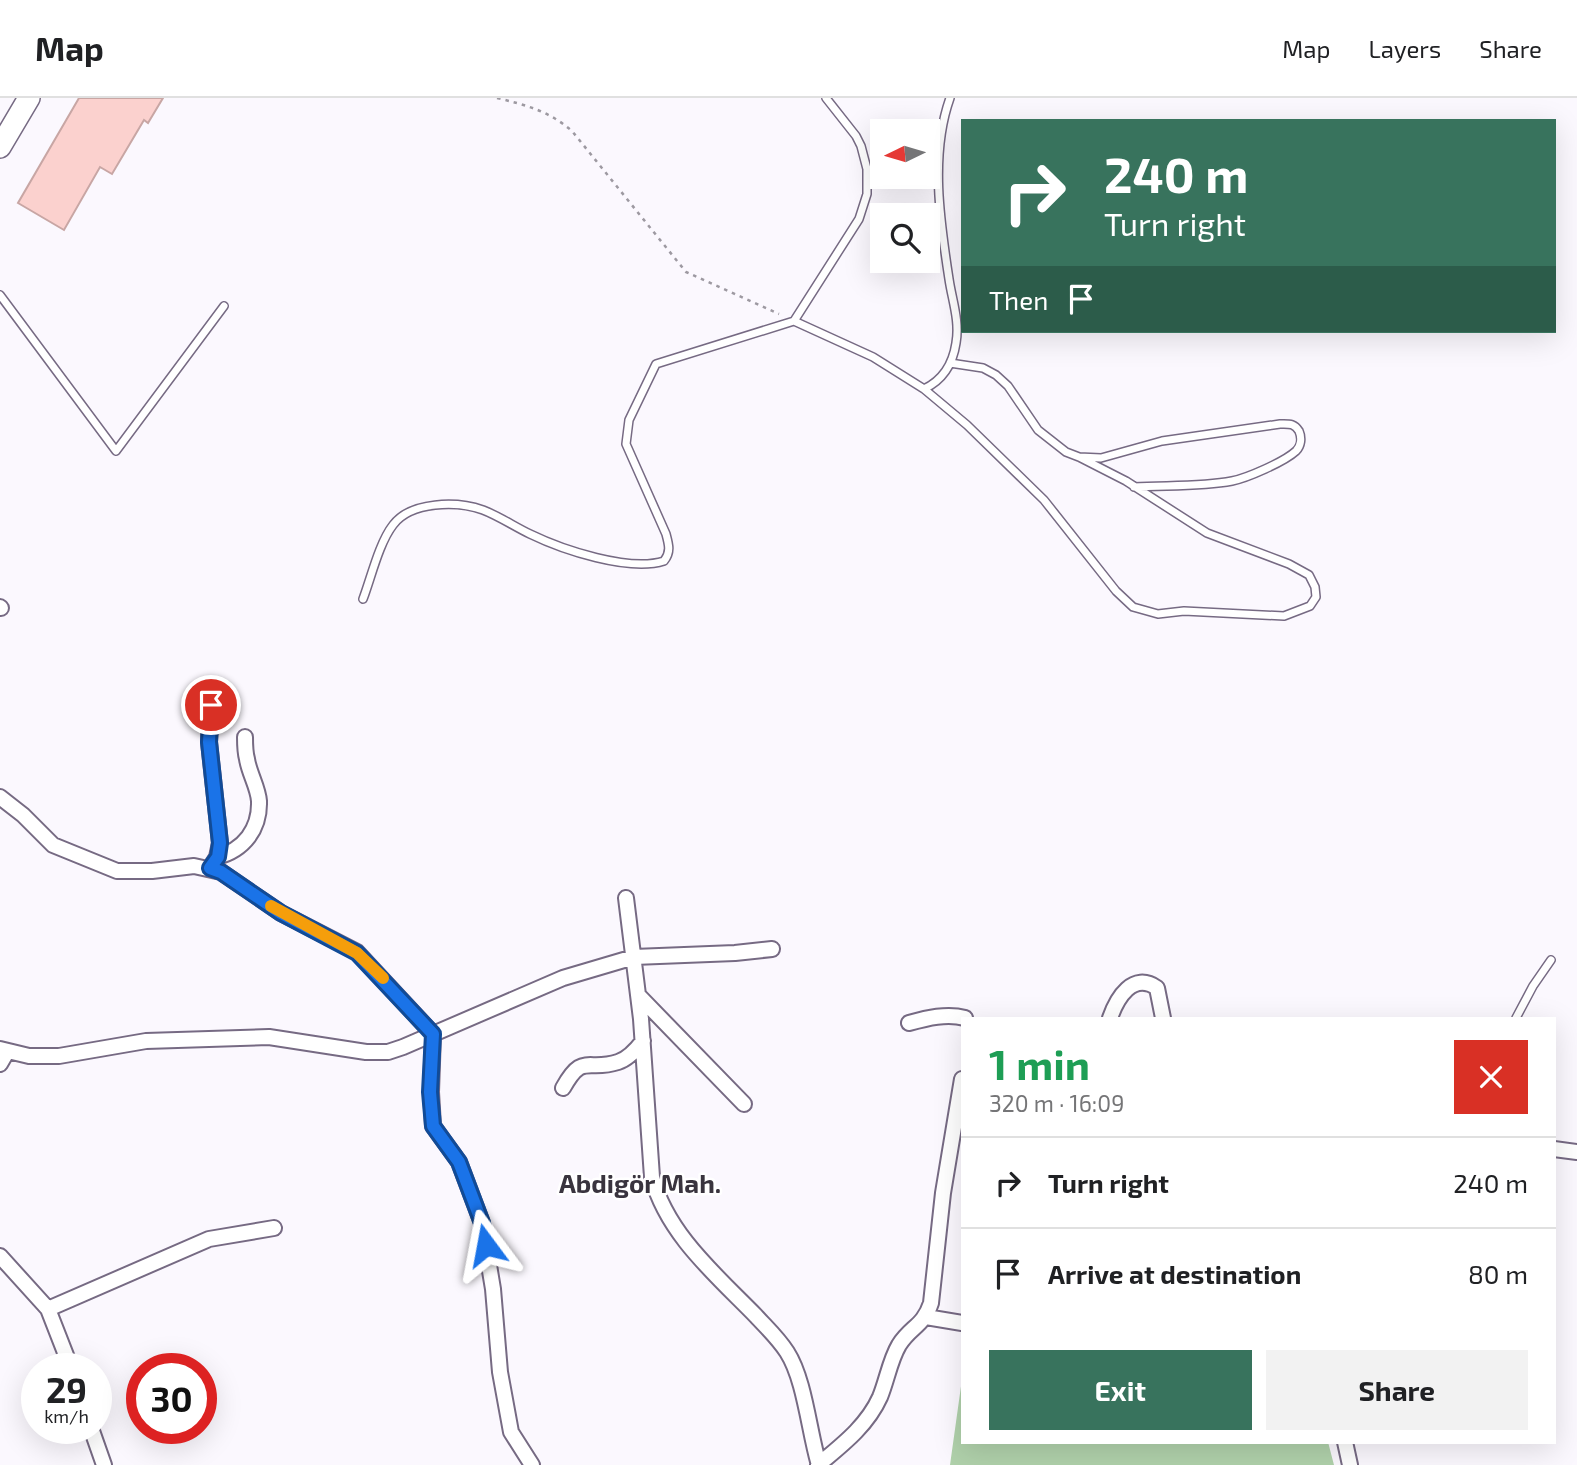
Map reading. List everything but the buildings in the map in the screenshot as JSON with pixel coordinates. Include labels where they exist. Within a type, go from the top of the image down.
[{"type":"main road","points":[[0,147],[29,98]]},
{"type":"street","points":[[211,705],[209,742],[220,825],[214,862],[221,872],[281,913],[357,953],[433,1034],[430,1092],[433,1126],[459,1162],[482,1223],[493,1289],[500,1372],[511,1432],[532,1465]]},
{"type":"street","points":[[0,797],[53,845],[117,871],[140,872],[214,862],[238,849],[246,841],[257,818],[259,799],[246,759],[244,737]]},
{"type":"street","points":[[626,898],[639,996],[652,1177],[656,1195],[687,1244],[774,1334],[789,1355],[799,1381],[818,1465],[858,1431],[870,1416],[880,1397],[896,1349],[905,1335],[926,1317],[931,1303],[943,1193],[961,1085]]},
{"type":"street","points":[[2,1055],[59,1056],[146,1041],[269,1037],[366,1052],[388,1052],[403,1048],[563,978],[634,957],[772,949]]},
{"type":"street","points":[[1110,1017],[1117,998],[1138,983],[1149,982],[1157,988],[1163,1017]]},
{"type":"street","points":[[639,996],[744,1104]]},
{"type":"street","points":[[909,1023],[925,1018],[953,1015],[961,1017]]},
{"type":"street","points":[[563,1088],[572,1071],[581,1065],[620,1062],[643,1041]]},
{"type":"street","points":[[1556,1149],[1577,1152]]},
{"type":"street","points":[[48,1309],[209,1239],[274,1228]]},
{"type":"street","points":[[0,1256],[48,1309],[65,1353]]},
{"type":"street","points":[[926,1317],[961,1323]]},
{"type":"street","points":[[97,1444],[104,1465]]},
{"type":"street","points":[[1345,1444],[1350,1465]]},
{"type":"lane","points":[[363,599],[393,524],[427,506],[465,505],[484,510],[567,550],[638,566],[664,561],[669,547],[666,534],[626,444],[629,420],[656,364],[794,321],[859,219],[867,194],[867,169],[861,146],[826,98]]},
{"type":"lane","points":[[925,389],[936,384],[950,363],[957,341],[939,173],[943,118],[950,98]]},
{"type":"lane","points":[[0,295],[116,451],[224,306]]},
{"type":"lane","points":[[794,321],[873,357],[925,389],[967,425],[1044,500],[1116,591],[1133,607],[1158,614],[1211,612],[1284,616],[1310,607],[1316,597],[1315,587],[1308,575],[1289,564],[1207,533],[1134,487],[1066,452],[1038,430],[1008,386],[996,375],[983,368],[950,363]]},
{"type":"lane","points":[[1079,457],[1101,458],[1162,441],[1280,424],[1291,424],[1297,428],[1300,435],[1301,444],[1295,452],[1258,472],[1233,481],[1134,487]]},
{"type":"lane","points":[[1517,1017],[1551,960]]},
{"type":"path","points":[[497,98],[540,109],[572,131],[686,272],[794,321]]},
{"type":"green space","points":[[961,1386],[961,1444],[1329,1444],[1334,1465],[950,1465]]},
{"type":"slow traffic","points":[[271,906],[357,953],[383,978]]},
{"type":"district","name":"Abdigör Mah.","points":[[640,1182]]},
{"type":"route","points":[[211,705],[210,759],[220,825],[220,843],[218,857],[210,868],[221,872],[281,913],[357,953],[433,1034],[430,1092],[433,1126],[459,1162],[482,1223],[486,1245]]}]
